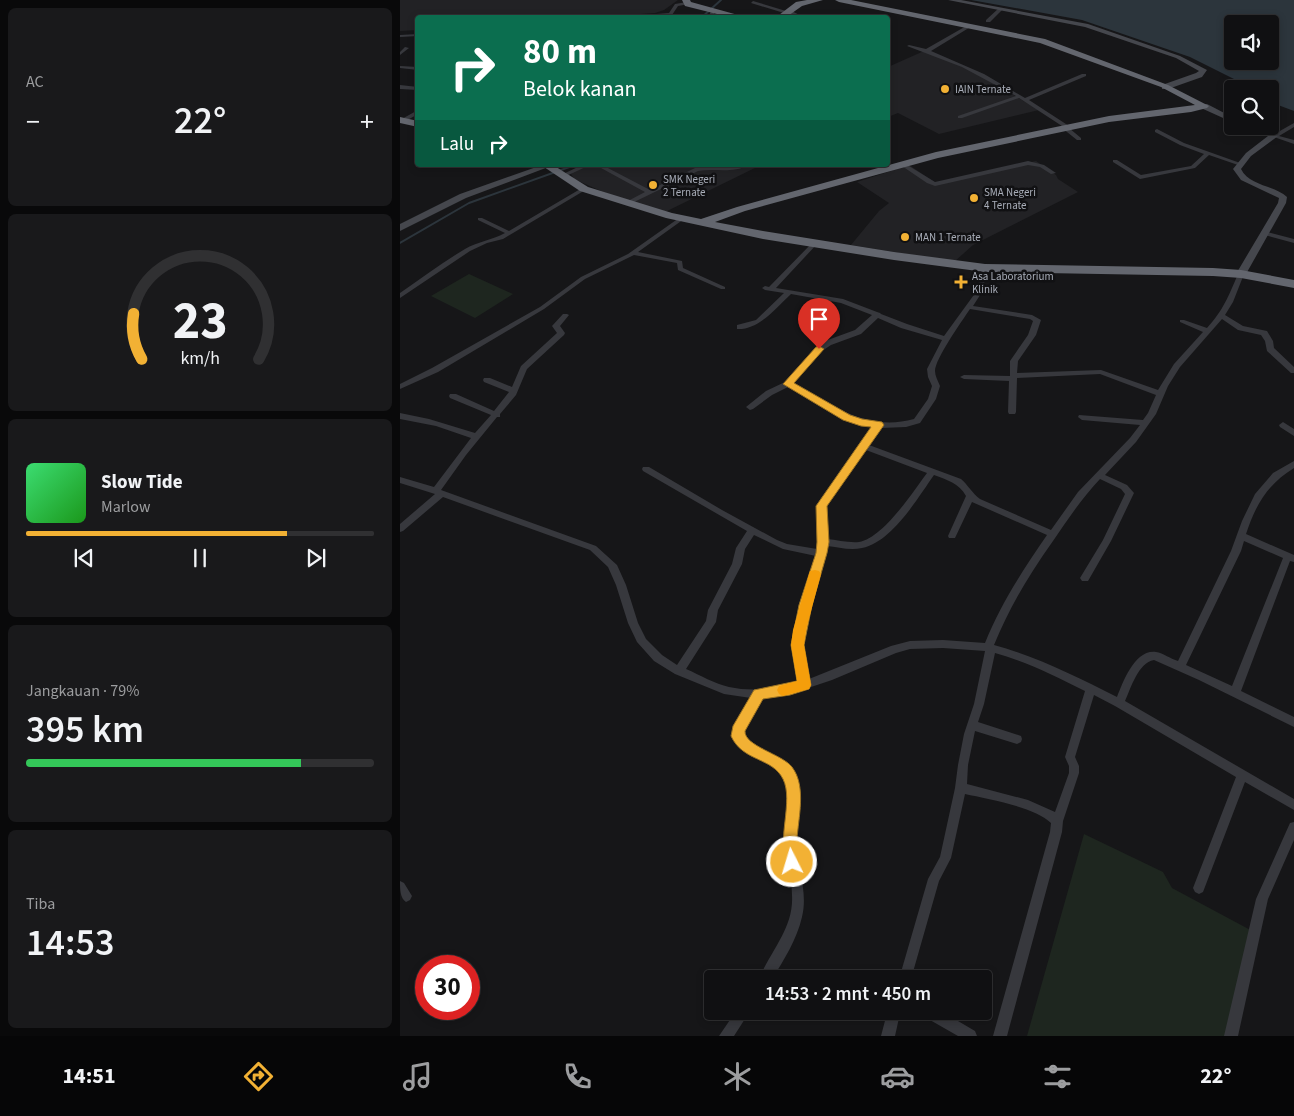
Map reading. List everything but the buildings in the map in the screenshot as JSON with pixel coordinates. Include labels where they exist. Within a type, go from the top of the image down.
[{"type":"highway","points":[[784,14],[799,4],[816,0]]},
{"type":"highway","points":[[839,0],[1052,44],[1162,86],[1204,106]]},
{"type":"highway","points":[[686,1],[712,13],[725,15]]},
{"type":"highway","points":[[890,166],[1065,127],[1204,106]]},
{"type":"highway","points":[[401,121],[415,123]]},
{"type":"highway","points":[[548,167],[584,189],[681,219],[894,256],[985,268],[1182,270],[1241,274],[1294,284]]},
{"type":"highway","points":[[701,223],[741,209],[886,167]]},
{"type":"main road","points":[[951,0],[1086,25],[1178,57],[1203,70],[1198,75],[1162,86]]},
{"type":"main road","points":[[1204,106],[1224,116]]},
{"type":"main road","points":[[1241,274],[1282,203],[1283,197],[1241,177],[1237,169],[1240,164],[1274,136]]},
{"type":"main road","points":[[400,228],[463,196],[544,167]]},
{"type":"street","points":[[669,15],[678,4],[686,1]]},
{"type":"street","points":[[753,2],[784,14]]},
{"type":"street","points":[[988,21],[1001,9]]},
{"type":"street","points":[[927,51],[970,26]]},
{"type":"street","points":[[400,36],[415,35]]},
{"type":"street","points":[[909,46],[969,67],[1023,98],[1079,139]]},
{"type":"street","points":[[400,54],[407,48]]},
{"type":"street","points":[[400,67],[415,69]]},
{"type":"street","points":[[960,117],[1023,98],[1084,75]]},
{"type":"street","points":[[409,88],[415,84]]},
{"type":"street","points":[[400,87],[415,89]]},
{"type":"street","points":[[401,121],[415,113]]},
{"type":"street","points":[[1274,136],[1294,125]]},
{"type":"street","points":[[1157,131],[1182,144],[1240,164]]},
{"type":"street","points":[[1274,136],[1294,142]]},
{"type":"street","points":[[1115,161],[1140,177],[1193,167],[1208,153]]},
{"type":"street","points":[[902,164],[935,184],[1028,163],[1042,166],[1053,173]]},
{"type":"street","points":[[561,176],[582,167]]},
{"type":"street","points":[[628,203],[702,167],[731,170],[739,167]]},
{"type":"street","points":[[604,168],[649,192]]},
{"type":"street","points":[[400,296],[468,250],[509,233],[584,189]]},
{"type":"street","points":[[480,219],[509,233]]},
{"type":"street","points":[[400,387],[436,370],[542,308],[583,278],[632,253],[681,219]]},
{"type":"street","points":[[1263,233],[1294,241]]},
{"type":"street","points":[[816,243],[768,289],[843,301],[904,326],[946,339]]},
{"type":"street","points":[[632,253],[680,262],[680,269],[723,288]]},
{"type":"street","points":[[788,384],[846,417],[861,422],[879,425],[913,423],[921,416],[934,393],[936,386],[932,377],[932,369],[946,339],[978,292],[985,268]]},
{"type":"street","points":[[908,970],[934,879],[945,858],[962,788],[963,765],[972,724],[979,704],[990,648],[1015,589],[1088,486],[1100,476],[1133,440],[1152,414],[1177,366],[1221,316],[1230,302],[1241,274]]},
{"type":"street","points":[[740,327],[758,321],[788,293]]},
{"type":"street","points":[[968,306],[1032,317],[1037,320],[1032,335],[1014,361],[1012,412]]},
{"type":"street","points":[[750,406],[769,393],[788,384],[819,349],[828,343],[858,332],[878,314]]},
{"type":"street","points":[[400,530],[417,516],[439,492],[476,437],[514,391],[524,368],[561,333],[556,326],[566,315]]},
{"type":"street","points":[[1221,316],[1241,328],[1264,333],[1269,341],[1270,349],[1294,372]]},
{"type":"street","points":[[1182,321],[1208,331]]},
{"type":"street","points":[[964,378],[1013,378],[1101,372],[1161,394]]},
{"type":"street","points":[[487,380],[514,391]]},
{"type":"street","points":[[453,396],[496,414]]},
{"type":"street","points":[[400,416],[439,423],[476,437]]},
{"type":"street","points":[[1082,417],[1144,423]]},
{"type":"street","points":[[805,685],[798,654],[799,630],[822,553],[822,506],[879,425]]},
{"type":"street","points":[[1284,425],[1294,433]]},
{"type":"street","points":[[863,446],[958,481],[966,488],[970,496],[977,501],[1053,534]]},
{"type":"street","points":[[1180,667],[1236,551],[1254,505],[1264,487],[1276,475],[1294,464]]},
{"type":"street","points":[[646,469],[752,531],[786,547],[822,553]]},
{"type":"street","points":[[823,542],[854,545],[871,540],[904,511],[933,471]]},
{"type":"street","points":[[1085,578],[1107,541],[1130,493],[1124,487],[1100,476]]},
{"type":"street","points":[[400,480],[439,492],[584,544],[598,551],[612,565],[642,642],[658,658],[679,671],[728,691],[759,694],[790,690],[828,678],[894,649],[910,645],[943,644],[990,648],[1020,656],[1119,702],[1294,805]]},
{"type":"street","points":[[952,536],[970,496]]},
{"type":"street","points":[[400,521],[417,516]]},
{"type":"street","points":[[679,671],[711,622],[713,610],[737,564],[740,548],[752,531]]},
{"type":"street","points":[[1235,692],[1291,557],[1241,536]]},
{"type":"street","points":[[1119,702],[1141,660],[1149,655],[1235,692],[1294,722]]},
{"type":"street","points":[[1000,1036],[1056,832],[1057,821],[1074,773],[1074,766],[1070,757],[1091,688]]},
{"type":"street","points":[[759,694],[738,730],[738,736],[745,746],[773,760],[787,772],[791,782],[793,800],[790,842],[800,889],[796,920],[770,970]]},
{"type":"street","points":[[972,724],[1017,739]]},
{"type":"street","points":[[1199,888],[1242,775]]},
{"type":"street","points":[[962,788],[1023,804],[1051,815],[1057,821]]},
{"type":"street","points":[[1230,1036],[1262,899],[1294,828]]},
{"type":"street","points":[[726,1036],[738,1020]]},
{"type":"street","points":[[888,1036],[892,1020]]},
{"type":"street","points":[[943,1020],[970,1036]]},
{"type":"shaded area","points":[[400,0],[678,0],[664,10],[655,13],[628,15],[415,15],[415,30],[400,31]]},
{"type":"shaded area","points":[[971,0],[1294,0],[1294,111],[1279,105],[1279,80],[1236,80],[1190,57],[1082,20]]},
{"type":"shaded area","name":"IAIN Ternate","points":[[924,51],[971,70],[1039,110],[939,134],[898,113],[890,116],[890,66]]},
{"type":"shaded area","name":"SMA Negeri 4 Ternate","points":[[1036,161],[1078,192],[973,245],[954,262],[851,245],[879,211],[889,203],[857,182],[909,165],[936,183]]},
{"type":"shaded area","name":"SMK Negeri 2 Ternate","points":[[584,167],[757,167],[663,213],[601,191],[574,179],[571,174]]},
{"type":"shaded area","points":[[469,274],[513,294],[475,318],[431,296]]},
{"type":"shaded area","points":[[1084,834],[1163,872],[1172,888],[1256,933],[1228,1036],[1027,1036]]},
{"type":"waterway","points":[[704,15],[721,0]]},
{"type":"waterway","points":[[400,243],[469,203],[569,167]]},
{"type":"slow traffic","points":[[783,690],[790,690],[805,685],[798,654],[799,630],[815,574]]},
{"type":"place","name":"IAIN Ternate","points":[[945,89]]},
{"type":"place","name":"SMK Negeri 2 Ternate","points":[[653,185]]},
{"type":"place","name":"SMA Negeri 4 Ternate","points":[[974,198]]},
{"type":"place","name":"MAN 1 Ternate","points":[[905,237]]},
{"type":"place","name":"Asa Laboratorium Klinik","points":[[961,282]]},
{"type":"route","points":[[792,862],[790,842],[793,800],[791,782],[787,772],[773,760],[745,746],[738,736],[738,730],[759,694],[790,690],[805,685],[798,654],[799,630],[822,553],[822,506],[833,487],[879,425],[846,417],[788,384],[819,349]]}]
